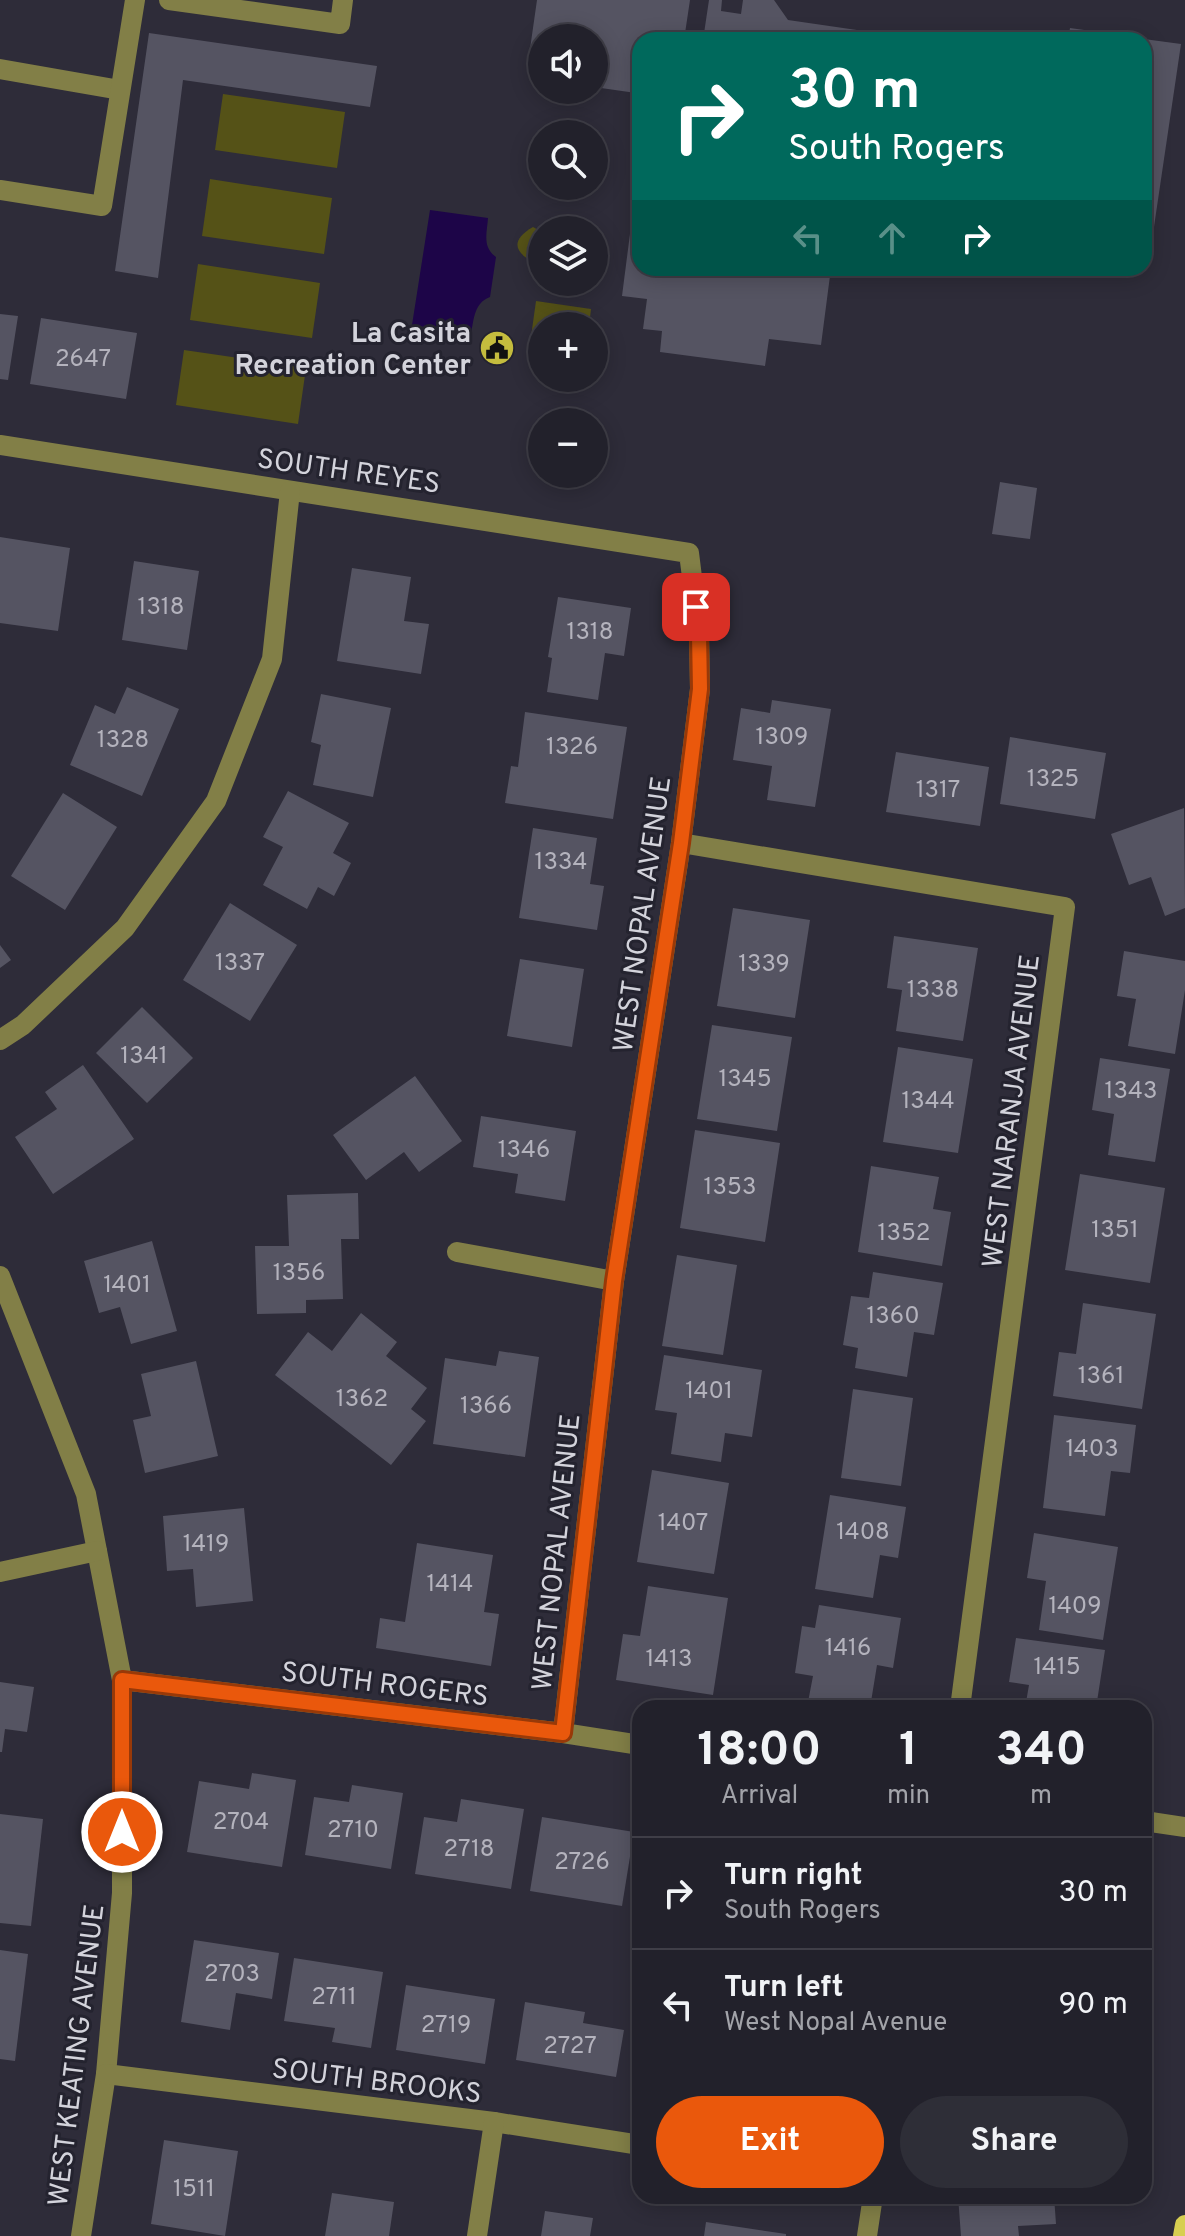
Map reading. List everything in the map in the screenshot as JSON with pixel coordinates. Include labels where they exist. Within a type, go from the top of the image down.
[{"type":"main road","points":[[1183,2236],[1185,2225]]},
{"type":"street","points":[[0,190],[102,206],[135,0]]},
{"type":"street","points":[[169,0],[252,6],[340,24],[343,0]]},
{"type":"street","points":[[0,69],[120,90]]},
{"type":"street","name":"SOUTH REYES","points":[[0,445],[689,553]]},
{"type":"street","points":[[0,1040],[23,1025],[125,928],[216,801],[272,659],[290,491]]},
{"type":"street","name":"WEST NOPAL AVENUE","points":[[563,1733],[614,1281],[681,843],[700,689],[699,634],[689,553]]},
{"type":"street","name":"WEST NARANJA AVENUE","points":[[681,843],[1065,907],[961,1700]]},
{"type":"street","points":[[457,1252],[614,1281]]},
{"type":"street","name":"WEST KEATING AVENUE","points":[[0,1276],[86,1494],[122,1680],[122,1893],[106,2074],[81,2236]]},
{"type":"street","points":[[0,1572],[97,1551]]},
{"type":"street","name":"SOUTH ROGERS","points":[[122,1680],[632,1744]]},
{"type":"street","points":[[1152,1822],[1185,1827]]},
{"type":"street","name":"SOUTH BROOKS","points":[[106,2074],[494,2122],[632,2144]]},
{"type":"street","points":[[477,2236],[494,2122]]},
{"type":"street","points":[[867,2236],[872,2204]]},
{"type":"shaded area","points":[[223,94],[345,112],[337,168],[215,150]]},
{"type":"shaded area","points":[[210,179],[332,198],[324,254],[202,236]]},
{"type":"shaded area","points":[[430,210],[488,218],[487,244],[496,257],[490,297],[478,307],[471,334],[412,325]]},
{"type":"shaded area","points":[[528,230],[528,259],[517,244]]},
{"type":"shaded area","points":[[198,264],[320,283],[312,338],[190,320]]},
{"type":"shaded area","points":[[536,301],[591,309],[591,312],[534,312]]},
{"type":"shaded area","points":[[184,350],[306,368],[298,424],[176,405]]},
{"type":"building","points":[[537,0],[690,0],[685,32],[632,32],[632,92],[608,89],[608,24],[534,24]]},
{"type":"building","points":[[709,0],[722,0],[721,11],[741,14],[743,0],[774,0],[788,20],[871,32],[704,32]]},
{"type":"building","points":[[1070,28],[1098,32],[1069,32]]},
{"type":"building","points":[[149,33],[377,66],[370,107],[183,80],[158,278],[115,271]]},
{"type":"building","points":[[1152,40],[1181,44],[1152,240]]},
{"type":"building","points":[[631,226],[632,276],[830,276],[821,345],[769,339],[765,366],[660,352],[662,331],[643,329],[647,299],[622,296]]},
{"type":"building","points":[[0,314],[18,316],[8,380],[0,379]]},
{"type":"building","points":[[41,318],[137,333],[126,399],[30,384]]},
{"type":"building","points":[[1000,482],[1037,488],[1030,539],[992,534]]},
{"type":"building","points":[[0,537],[70,548],[58,631],[0,623]]},
{"type":"building","points":[[134,561],[199,571],[187,650],[122,640]]},
{"type":"building","points":[[352,568],[411,577],[404,621],[429,624],[421,674],[337,661]]},
{"type":"building","points":[[558,597],[631,608],[624,656],[605,653],[598,700],[547,692],[552,658],[548,657]]},
{"type":"building","points":[[127,687],[179,709],[142,796],[70,765],[95,705],[115,714]]},
{"type":"building","points":[[321,694],[391,708],[373,797],[313,785],[321,745],[311,742]]},
{"type":"building","points":[[772,700],[831,709],[815,807],[767,800],[772,766],[733,760],[741,708],[770,713]]},
{"type":"building","points":[[525,712],[627,727],[613,819],[505,803],[511,766],[518,767]]},
{"type":"building","points":[[1010,737],[1106,753],[1095,819],[1000,804]]},
{"type":"building","points":[[896,752],[989,767],[980,826],[886,812]]},
{"type":"building","points":[[288,791],[349,823],[333,853],[351,863],[334,896],[318,887],[307,909],[263,885],[283,847],[263,837]]},
{"type":"building","points":[[63,793],[117,827],[65,910],[11,876]]},
{"type":"building","points":[[1184,808],[1185,908],[1165,916],[1151,877],[1129,885],[1111,834]]},
{"type":"building","points":[[533,828],[597,838],[590,884],[604,886],[597,930],[519,918]]},
{"type":"building","points":[[230,903],[297,945],[250,1021],[183,980]]},
{"type":"building","points":[[733,908],[810,920],[795,1018],[717,1006]]},
{"type":"building","points":[[894,936],[978,948],[963,1041],[896,1031],[902,990],[887,988]]},
{"type":"building","points":[[0,945],[11,960],[0,968]]},
{"type":"building","points":[[1124,951],[1185,961],[1185,990],[1175,1054],[1128,1046],[1136,999],[1117,996]]},
{"type":"building","points":[[520,959],[584,969],[572,1047],[507,1036]]},
{"type":"building","points":[[142,1007],[193,1058],[147,1103],[96,1053]]},
{"type":"building","points":[[712,1025],[792,1037],[777,1131],[697,1119]]},
{"type":"building","points":[[898,1047],[973,1059],[958,1153],[883,1142]]},
{"type":"building","points":[[1100,1058],[1170,1069],[1155,1162],[1108,1155],[1114,1114],[1092,1110]]},
{"type":"building","points":[[83,1065],[134,1139],[53,1194],[15,1137],[57,1109],[45,1092]]},
{"type":"building","points":[[415,1076],[462,1141],[419,1172],[404,1152],[366,1180],[333,1135]]},
{"type":"building","points":[[481,1116],[576,1131],[565,1201],[515,1193],[518,1174],[473,1167]]},
{"type":"building","points":[[695,1130],[780,1143],[765,1242],[680,1228]]},
{"type":"building","points":[[871,1166],[939,1177],[933,1209],[951,1212],[942,1266],[858,1252]]},
{"type":"building","points":[[1080,1174],[1165,1188],[1150,1283],[1065,1270]]},
{"type":"building","points":[[358,1193],[359,1239],[341,1239],[343,1299],[306,1300],[306,1313],[257,1314],[255,1246],[289,1246],[287,1195]]},
{"type":"building","points":[[152,1241],[177,1331],[131,1344],[120,1307],[99,1313],[84,1261]]},
{"type":"building","points":[[677,1255],[737,1265],[723,1355],[662,1346]]},
{"type":"building","points":[[873,1272],[943,1283],[934,1335],[914,1332],[907,1377],[855,1368],[858,1348],[843,1345],[851,1296],[869,1298]]},
{"type":"building","points":[[1083,1303],[1156,1314],[1142,1409],[1053,1396],[1059,1352],[1076,1354]]},
{"type":"building","points":[[361,1313],[397,1342],[386,1356],[427,1388],[411,1409],[426,1421],[391,1465],[275,1375],[308,1332],[332,1351]]},
{"type":"building","points":[[499,1351],[539,1357],[525,1457],[433,1444],[445,1358],[496,1366]]},
{"type":"building","points":[[664,1355],[762,1370],[752,1437],[725,1433],[721,1462],[671,1454],[677,1413],[655,1410]]},
{"type":"building","points":[[196,1361],[218,1456],[145,1473],[133,1420],[151,1416],[141,1374]]},
{"type":"building","points":[[853,1389],[913,1398],[901,1486],[841,1478]]},
{"type":"building","points":[[1054,1415],[1136,1425],[1130,1473],[1111,1471],[1105,1516],[1043,1508]]},
{"type":"building","points":[[652,1470],[729,1483],[714,1574],[637,1562]]},
{"type":"building","points":[[830,1495],[906,1507],[898,1558],[880,1555],[873,1598],[815,1589]]},
{"type":"building","points":[[244,1508],[253,1601],[196,1607],[193,1569],[167,1571],[163,1516]]},
{"type":"building","points":[[1034,1533],[1118,1547],[1103,1640],[1039,1630],[1046,1581],[1027,1578]]},
{"type":"building","points":[[417,1543],[493,1555],[484,1612],[499,1614],[491,1666],[376,1648],[380,1618],[405,1622]]},
{"type":"building","points":[[648,1586],[728,1598],[713,1695],[616,1680],[623,1634],[640,1636]]},
{"type":"building","points":[[819,1605],[901,1618],[893,1668],[877,1665],[871,1700],[808,1700],[813,1676],[795,1673],[802,1626],[815,1628]]},
{"type":"building","points":[[1016,1638],[1105,1650],[1097,1700],[1026,1700],[1029,1685],[1009,1682]]},
{"type":"building","points":[[0,1682],[34,1687],[27,1732],[5,1729],[2,1752],[0,1752]]},
{"type":"building","points":[[252,1773],[296,1780],[282,1867],[187,1852],[199,1781],[249,1789]]},
{"type":"building","points":[[352,1785],[403,1793],[391,1869],[305,1855],[314,1797],[349,1802]]},
{"type":"building","points":[[461,1799],[524,1809],[511,1889],[415,1874],[424,1817],[457,1822]]},
{"type":"building","points":[[0,1814],[43,1819],[31,1926],[0,1923]]},
{"type":"building","points":[[542,1817],[632,1832],[622,1906],[530,1891]]},
{"type":"building","points":[[194,1940],[279,1953],[272,1999],[236,1993],[230,2030],[181,2022]]},
{"type":"building","points":[[0,1950],[28,1954],[15,2061],[0,2059]]},
{"type":"building","points":[[294,1958],[383,1972],[371,2048],[332,2042],[335,2028],[284,2021]]},
{"type":"building","points":[[406,1985],[495,1999],[485,2064],[396,2050]]},
{"type":"building","points":[[525,2002],[585,2012],[583,2023],[624,2030],[616,2077],[516,2060]]},
{"type":"building","points":[[164,2140],[238,2151],[225,2236],[151,2224]]},
{"type":"building","points":[[332,2193],[394,2202],[389,2236],[325,2236]]},
{"type":"building","points":[[959,2204],[1055,2204],[1056,2224],[1018,2226],[1019,2236],[961,2236]]},
{"type":"building","points":[[545,2211],[593,2218],[590,2236],[541,2236]]},
{"type":"building","points":[[706,2222],[786,2234],[786,2236],[704,2236]]},
{"type":"place","name":"La Casita Recreation Center","points":[[497,348]]},
{"type":"route","points":[[122,1832],[122,1680],[563,1733],[614,1281],[681,843],[700,689],[696,607]]}]
